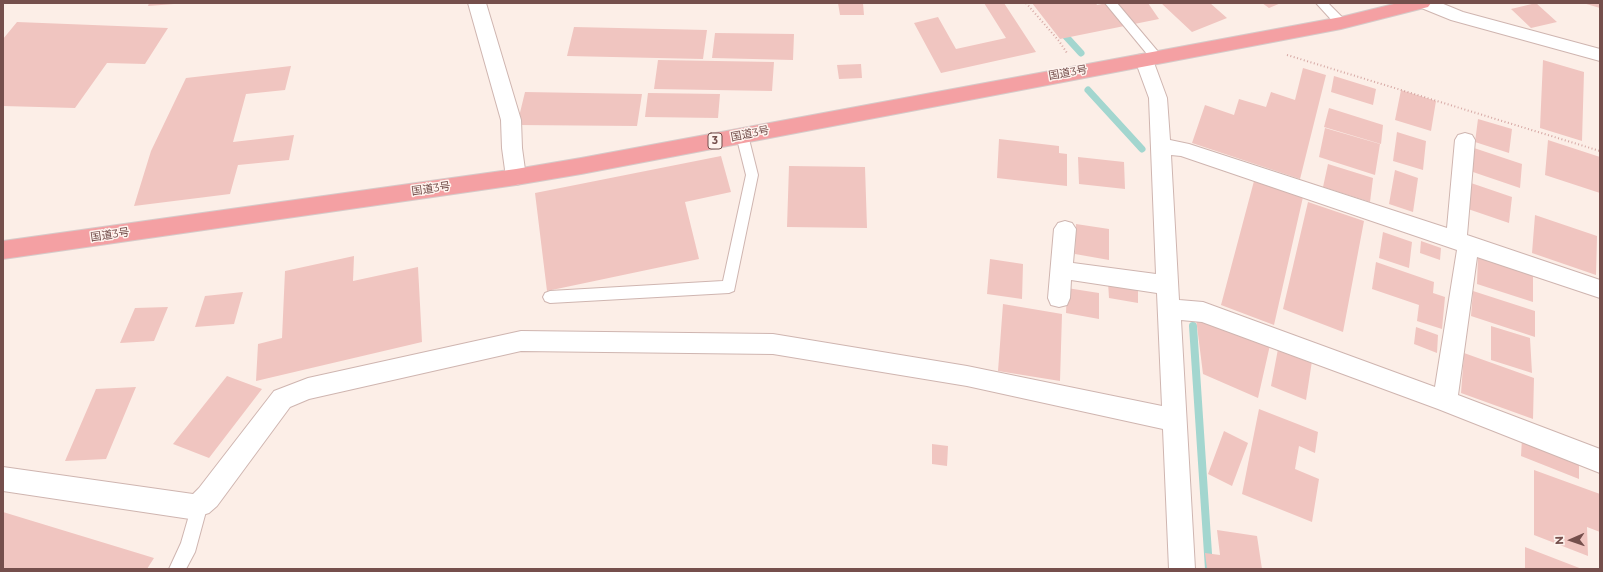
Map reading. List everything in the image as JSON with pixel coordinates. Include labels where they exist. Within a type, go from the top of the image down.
[{"type":"highway","name":"国道3号","points":[[3,250],[516,177],[1341,23],[1422,3]]},
{"type":"street","points":[[477,3],[511,120],[512,148],[516,177]]},
{"type":"street","points":[[1425,3],[1457,16],[1600,55]]},
{"type":"street","points":[[1150,59],[1158,98],[1182,569]]},
{"type":"street","points":[[1445,401],[1462,242],[1465,140]]},
{"type":"street","points":[[1160,146],[1182,149],[1600,289]]},
{"type":"street","points":[[1059,298],[1065,229]]},
{"type":"street","points":[[1061,270],[1168,285]]},
{"type":"street","points":[[1169,309],[1203,312],[1445,401],[1600,461]]},
{"type":"street","points":[[3,479],[190,507],[200,504],[208,497],[282,399],[308,390],[521,341],[773,344],[967,376],[1174,420]]},
{"type":"lane","points":[[1111,3],[1150,59]]},
{"type":"lane","points":[[1322,3],[1341,23]]},
{"type":"lane","points":[[550,297],[729,287],[752,175],[742,135]]},
{"type":"lane","points":[[177,569],[189,546],[200,504]]},
{"type":"path","points":[[1026,3],[1059,41],[1071,59],[1074,72]]},
{"type":"path","points":[[1282,53],[1600,151]]},
{"type":"building","points":[[149,3],[174,3],[174,4],[148,6]]},
{"type":"building","points":[[838,3],[863,3],[864,15],[840,15]]},
{"type":"building","points":[[984,3],[1004,3],[1036,52],[941,73],[914,23],[938,17],[956,49],[1006,38]]},
{"type":"building","points":[[1032,3],[1096,3],[1097,5],[1107,3],[1148,3],[1159,19],[1060,39]]},
{"type":"building","points":[[1161,3],[1210,3],[1227,18],[1192,32]]},
{"type":"building","points":[[1262,3],[1281,3],[1269,8]]},
{"type":"building","points":[[1536,3],[1557,22],[1531,28],[1511,9]]},
{"type":"building","points":[[1583,3],[1600,3],[1600,8]]},
{"type":"building","points":[[17,22],[168,28],[145,64],[107,63],[75,108],[3,106],[3,39]]},
{"type":"building","points":[[574,27],[707,30],[703,59],[567,56]]},
{"type":"building","points":[[715,33],[794,34],[793,60],[712,58]]},
{"type":"building","points":[[658,60],[774,62],[772,91],[654,89]]},
{"type":"building","points":[[1543,60],[1584,72],[1582,141],[1540,128]]},
{"type":"building","points":[[861,64],[862,78],[839,79],[837,65]]},
{"type":"building","points":[[291,66],[285,90],[246,94],[233,142],[294,135],[289,160],[238,165],[230,194],[134,206],[151,151],[186,78]]},
{"type":"building","points":[[1303,68],[1326,75],[1300,179],[1192,143],[1205,105],[1234,115],[1239,99],[1266,107],[1271,92],[1295,100]]},
{"type":"building","points":[[1334,76],[1376,89],[1373,105],[1331,92]]},
{"type":"building","points":[[1401,90],[1436,101],[1431,131],[1395,120]]},
{"type":"building","points":[[525,92],[642,94],[637,126],[517,125]]},
{"type":"building","points":[[648,93],[720,94],[718,118],[645,117]]},
{"type":"building","points":[[1329,108],[1383,125],[1381,144],[1324,127]]},
{"type":"building","points":[[1478,119],[1512,129],[1509,153],[1475,142]]},
{"type":"building","points":[[1325,128],[1380,144],[1375,175],[1319,157]]},
{"type":"building","points":[[1397,132],[1426,141],[1423,170],[1393,161]]},
{"type":"building","points":[[999,139],[1059,146],[1059,153],[1067,154],[1067,186],[997,178]]},
{"type":"building","points":[[1548,140],[1600,157],[1600,193],[1545,175]]},
{"type":"building","points":[[1474,148],[1522,164],[1520,188],[1470,171]]},
{"type":"building","points":[[721,156],[731,192],[685,202],[699,259],[547,291],[535,193]]},
{"type":"building","points":[[1078,157],[1124,162],[1125,189],[1079,184]]},
{"type":"building","points":[[1328,164],[1373,178],[1370,202],[1323,187]]},
{"type":"building","points":[[789,166],[865,167],[867,228],[787,227]]},
{"type":"building","points":[[1395,170],[1418,178],[1413,212],[1389,204]]},
{"type":"building","points":[[1254,181],[1303,197],[1274,325],[1221,305]]},
{"type":"building","points":[[1471,183],[1512,197],[1509,223],[1468,209]]},
{"type":"building","points":[[1308,202],[1364,221],[1343,332],[1283,309]]},
{"type":"building","points":[[1535,215],[1597,236],[1596,275],[1532,253]]},
{"type":"building","points":[[1076,224],[1109,229],[1109,260],[1075,254]]},
{"type":"building","points":[[1383,232],[1412,242],[1409,268],[1379,258]]},
{"type":"building","points":[[1421,241],[1441,248],[1440,260],[1420,253]]},
{"type":"building","points":[[1478,255],[1533,272],[1533,302],[1477,284]]},
{"type":"building","points":[[354,256],[353,281],[418,267],[422,342],[256,381],[258,344],[282,338],[285,271]]},
{"type":"building","points":[[990,259],[1023,264],[1022,299],[987,294]]},
{"type":"building","points":[[1376,262],[1434,282],[1433,293],[1445,297],[1442,329],[1417,321],[1419,305],[1372,289]]},
{"type":"building","points":[[1108,282],[1138,286],[1138,303],[1109,298]]},
{"type":"building","points":[[1067,288],[1099,293],[1099,319],[1066,313]]},
{"type":"building","points":[[1473,291],[1535,311],[1535,337],[1471,316]]},
{"type":"building","points":[[243,292],[234,324],[195,327],[205,296]]},
{"type":"building","points":[[1003,304],[1062,314],[1060,381],[998,371]]},
{"type":"building","points":[[168,307],[154,341],[120,343],[135,308]]},
{"type":"building","points":[[1196,318],[1270,345],[1258,398],[1203,374]]},
{"type":"building","points":[[1491,326],[1530,338],[1532,373],[1491,360]]},
{"type":"building","points":[[1416,327],[1438,335],[1437,353],[1414,344]]},
{"type":"building","points":[[1278,349],[1312,361],[1306,400],[1271,386]]},
{"type":"building","points":[[1464,353],[1534,378],[1533,419],[1461,393]]},
{"type":"building","points":[[227,376],[262,389],[209,458],[173,444]]},
{"type":"building","points":[[136,387],[106,459],[65,461],[96,389]]},
{"type":"building","points":[[1259,409],[1318,432],[1315,453],[1299,446],[1295,469],[1319,479],[1312,522],[1242,494]]},
{"type":"building","points":[[1224,431],[1248,443],[1232,486],[1208,474]]},
{"type":"building","points":[[1522,438],[1579,460],[1579,479],[1521,456]]},
{"type":"building","points":[[932,444],[948,446],[947,466],[932,464]]},
{"type":"building","points":[[1534,470],[1600,494],[1600,532],[1587,527],[1588,556],[1534,535]]},
{"type":"building","points":[[3,512],[154,558],[147,569],[3,569]]},
{"type":"building","points":[[1217,530],[1257,536],[1262,569],[1207,569],[1205,553],[1220,555]]},
{"type":"building","points":[[1525,547],[1582,569],[1525,569]]},
{"type":"waterway","points":[[1060,30],[1081,53]]},
{"type":"waterway","points":[[1088,90],[1142,149]]},
{"type":"waterway","points":[[1193,326],[1209,569]]}]
